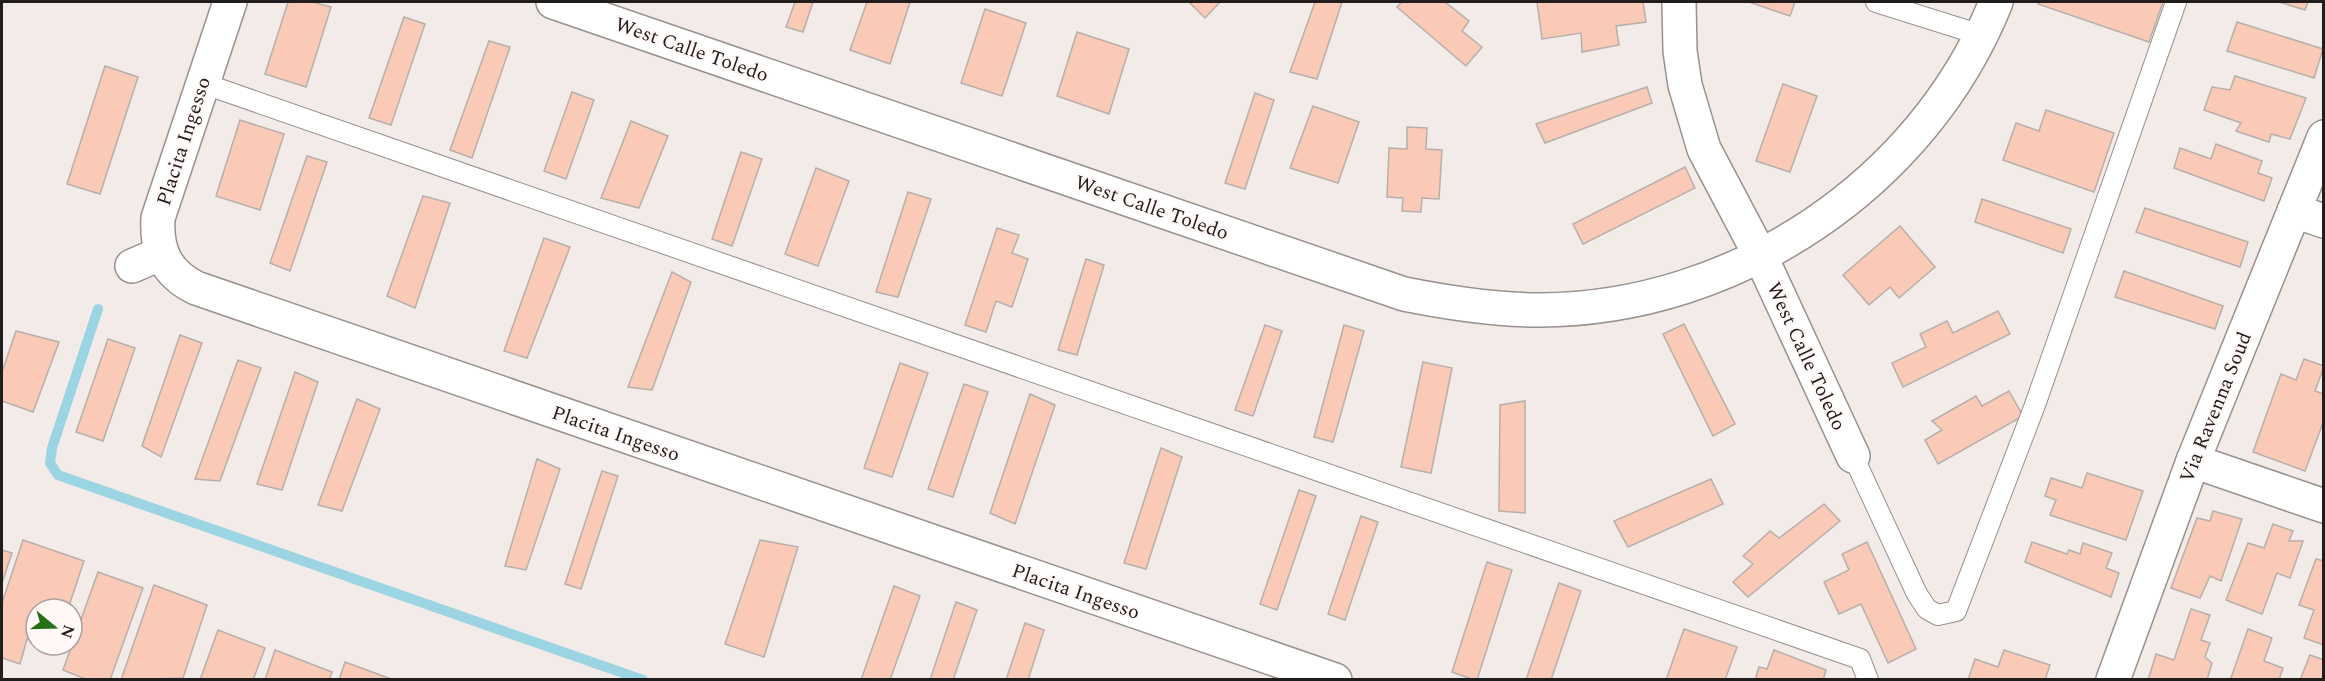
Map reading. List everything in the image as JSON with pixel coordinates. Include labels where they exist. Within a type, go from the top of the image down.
[{"type":"street","name":"Placita Ingesso","points":[[230,2],[162,201],[157,236],[146,260],[169,269],[182,281],[196,288],[1335,680]]},
{"type":"street","name":"West Calle Toledo","points":[[554,2],[1404,294],[1498,308],[1541,310],[1585,307],[1660,294],[1713,277],[1761,257],[1827,215],[1891,159],[1944,98],[1981,35],[1996,2]]},
{"type":"street","points":[[1679,2],[1680,51],[1693,118],[1716,175],[1761,257]]},
{"type":"street","name":"Via Ravenna Soud","points":[[2113,680],[2193,461],[2309,216],[2324,137]]},
{"type":"street","name":"West Calle Toledo","points":[[1761,257],[1853,456]]},
{"type":"street","points":[[2193,461],[2324,506]]},
{"type":"lane","points":[[1876,2],[1981,35]]},
{"type":"lane","points":[[1853,456],[1917,594],[1927,609],[1938,615],[1956,611],[2035,405],[2176,2]]},
{"type":"lane","points":[[202,83],[1860,658],[1868,680]]},
{"type":"building","points":[[288,2],[313,2],[331,7],[306,87],[265,74]]},
{"type":"building","points":[[795,2],[813,2],[803,32],[786,27]]},
{"type":"building","points":[[867,2],[910,2],[890,64],[850,50]]},
{"type":"building","points":[[1189,2],[1220,2],[1205,18]]},
{"type":"building","points":[[1315,2],[1342,2],[1317,79],[1290,72]]},
{"type":"building","points":[[1402,2],[1445,2],[1469,21],[1462,31],[1482,47],[1466,66],[1397,7]]},
{"type":"building","points":[[1537,2],[1643,2],[1646,22],[1616,26],[1619,45],[1582,52],[1581,33],[1542,39]]},
{"type":"building","points":[[1749,2],[1795,2],[1790,16]]},
{"type":"building","points":[[2038,2],[2163,2],[2149,42],[2038,4]]},
{"type":"building","points":[[2279,2],[2308,2],[2305,10]]},
{"type":"building","points":[[985,9],[1026,23],[1002,96],[961,83]]},
{"type":"building","points":[[404,17],[425,24],[391,125],[369,118]]},
{"type":"building","points":[[2237,22],[2323,49],[2314,78],[2227,51]]},
{"type":"building","points":[[1077,32],[1129,49],[1109,114],[1057,96]]},
{"type":"building","points":[[489,41],[510,47],[472,158],[450,150]]},
{"type":"building","points":[[105,66],[138,77],[100,194],[67,184]]},
{"type":"building","points":[[2235,76],[2306,98],[2290,139],[2271,134],[2269,142],[2236,131],[2241,123],[2204,110],[2212,87],[2230,90]]},
{"type":"building","points":[[1783,84],[1817,96],[1790,172],[1756,161]]},
{"type":"building","points":[[1647,87],[1652,103],[1545,143],[1536,124]]},
{"type":"building","points":[[572,92],[594,100],[566,179],[544,171]]},
{"type":"building","points":[[1255,93],[1274,100],[1245,189],[1225,183]]},
{"type":"building","points":[[1313,106],[1359,122],[1338,183],[1290,168]]},
{"type":"building","points":[[2046,110],[2114,133],[2094,192],[2003,160],[2016,123],[2039,131]]},
{"type":"building","points":[[240,120],[284,134],[260,210],[216,196]]},
{"type":"building","points":[[631,121],[668,136],[639,208],[601,198]]},
{"type":"building","points":[[1407,127],[1427,128],[1426,149],[1442,150],[1439,199],[1422,198],[1421,212],[1402,211],[1403,198],[1387,197],[1389,148],[1407,149]]},
{"type":"building","points":[[2216,144],[2262,161],[2258,173],[2272,178],[2264,201],[2174,168],[2180,148],[2211,159]]},
{"type":"building","points":[[741,152],[762,159],[732,246],[712,239]]},
{"type":"building","points":[[307,156],[327,162],[290,271],[270,263]]},
{"type":"building","points":[[1685,167],[1695,188],[1583,244],[1573,224]]},
{"type":"building","points":[[816,168],[849,181],[818,266],[785,254]]},
{"type":"building","points":[[908,192],[931,199],[898,297],[876,292]]},
{"type":"building","points":[[423,196],[450,203],[415,308],[387,296]]},
{"type":"building","points":[[1982,199],[2071,229],[2063,253],[1975,222]]},
{"type":"building","points":[[2145,208],[2248,242],[2240,267],[2136,232]]},
{"type":"building","points":[[1900,226],[1935,267],[1899,298],[1890,287],[1869,305],[1843,275]]},
{"type":"building","points":[[997,228],[1019,235],[1012,253],[1028,259],[1012,307],[996,301],[986,332],[965,325]]},
{"type":"building","points":[[544,238],[570,247],[527,358],[504,351]]},
{"type":"building","points":[[1086,259],[1104,265],[1077,355],[1058,350]]},
{"type":"building","points":[[2124,271],[2223,306],[2215,329],[2115,297]]},
{"type":"building","points":[[672,272],[691,282],[652,390],[628,387]]},
{"type":"building","points":[[1998,311],[2010,334],[1903,387],[1892,363],[1926,347],[1920,334],[1947,321],[1953,333]]},
{"type":"building","points":[[1684,324],[1735,424],[1713,436],[1663,334]]},
{"type":"building","points":[[1265,325],[1282,331],[1253,416],[1235,410]]},
{"type":"building","points":[[1344,325],[1364,331],[1333,442],[1314,437]]},
{"type":"building","points":[[16,331],[59,342],[33,412],[2,401],[2,372]]},
{"type":"building","points":[[180,335],[202,343],[161,457],[142,446]]},
{"type":"building","points":[[108,339],[135,348],[103,441],[76,432]]},
{"type":"building","points":[[2304,359],[2324,366],[2315,391],[2324,394],[2324,420],[2305,471],[2253,452],[2281,374],[2296,380]]},
{"type":"building","points":[[238,360],[261,368],[220,481],[195,479]]},
{"type":"building","points":[[1423,362],[1452,368],[1431,473],[1401,467]]},
{"type":"building","points":[[900,363],[928,373],[892,477],[864,468]]},
{"type":"building","points":[[295,372],[318,382],[282,490],[257,484]]},
{"type":"building","points":[[964,384],[988,392],[953,497],[928,489]]},
{"type":"building","points":[[2009,391],[2023,416],[1938,464],[1925,440],[1942,430],[1932,421],[1976,396],[1982,406]]},
{"type":"building","points":[[1030,394],[1055,405],[1015,524],[990,513]]},
{"type":"building","points":[[357,399],[380,409],[342,511],[318,505]]},
{"type":"building","points":[[1525,401],[1525,513],[1499,511],[1500,405]]},
{"type":"building","points":[[1161,448],[1182,457],[1146,569],[1124,563]]},
{"type":"building","points":[[537,459],[560,469],[526,570],[505,566]]},
{"type":"building","points":[[602,471],[618,476],[581,589],[565,584]]},
{"type":"building","points":[[2087,473],[2143,491],[2126,540],[2050,515],[2056,500],[2045,496],[2051,478],[2082,488]]},
{"type":"building","points":[[1711,479],[1723,504],[1628,547],[1614,521]]},
{"type":"building","points":[[1299,490],[1316,496],[1277,610],[1260,604]]},
{"type":"building","points":[[1824,504],[1840,521],[1748,597],[1733,582],[1753,564],[1743,556],[1770,531],[1779,538]]},
{"type":"building","points":[[2213,511],[2242,519],[2221,581],[2210,576],[2200,598],[2171,588],[2197,518],[2210,521]]},
{"type":"building","points":[[1361,516],[1378,522],[1345,620],[1328,614]]},
{"type":"building","points":[[2273,524],[2293,531],[2289,541],[2303,541],[2290,578],[2277,573],[2262,614],[2226,600],[2248,543],[2264,548]]},
{"type":"building","points":[[23,540],[84,561],[72,597],[24,597],[24,650],[20,664],[2,658],[2,603]]},
{"type":"building","points":[[760,540],[798,547],[764,657],[725,644]]},
{"type":"building","points":[[1867,542],[1916,649],[1888,663],[1861,604],[1839,614],[1824,582],[1849,570],[1842,554]]},
{"type":"building","points":[[2032,542],[2067,554],[2069,550],[2080,554],[2083,543],[2112,553],[2106,568],[2119,573],[2111,597],[2025,562]]},
{"type":"building","points":[[2,550],[12,553],[2,583]]},
{"type":"building","points":[[2316,559],[2324,561],[2324,645],[2304,638],[2314,610],[2299,605]]},
{"type":"building","points":[[1487,562],[1512,570],[1477,680],[1474,680],[1452,672]]},
{"type":"building","points":[[98,572],[143,588],[110,680],[88,680],[63,670],[68,657],[84,657],[84,611]]},
{"type":"building","points":[[1559,583],[1581,591],[1551,680],[1526,680]]},
{"type":"building","points":[[154,585],[207,605],[183,678],[121,680]]},
{"type":"building","points":[[894,586],[920,596],[890,680],[861,680]]},
{"type":"building","points":[[956,602],[977,610],[953,680],[930,680]]},
{"type":"building","points":[[2191,609],[2210,615],[2201,640],[2210,643],[2205,657],[2212,663],[2207,680],[2148,680],[2156,654],[2174,660]]},
{"type":"building","points":[[1025,623],[1044,630],[1028,680],[1006,680]]},
{"type":"building","points":[[1684,629],[1737,647],[1725,680],[1666,680]]},
{"type":"building","points":[[2248,629],[2272,638],[2264,661],[2283,668],[2279,680],[2221,680],[2231,678]]},
{"type":"building","points":[[218,630],[265,648],[253,680],[200,680]]},
{"type":"building","points":[[275,650],[332,672],[329,680],[265,680]]},
{"type":"building","points":[[1774,650],[1826,670],[1823,680],[1755,680],[1759,667],[1767,669]]},
{"type":"building","points":[[2004,650],[2050,665],[2045,680],[1968,680],[1975,659],[1998,667]]},
{"type":"building","points":[[2310,655],[2324,660],[2324,680],[2300,680]]},
{"type":"building","points":[[345,662],[394,680],[339,680]]},
{"type":"waterway","points":[[98,309],[52,448],[50,463],[58,475],[643,680]]}]
